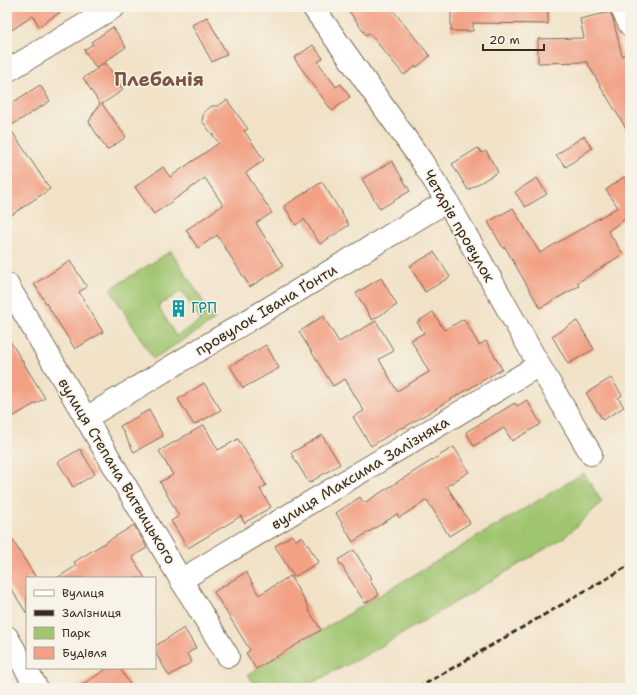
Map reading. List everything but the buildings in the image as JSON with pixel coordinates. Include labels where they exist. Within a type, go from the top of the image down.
[{"type":"street","points":[[7,71],[114,7]]},
{"type":"street","name":"Четарів провулок","points":[[313,7],[421,160],[447,201],[591,454]]},
{"type":"street","points":[[621,7],[630,25]]},
{"type":"street","name":"провулок Івана Ґонти","points":[[86,418],[447,201]]},
{"type":"street","name":"вулиця Степана Витвицького","points":[[7,284],[181,580],[228,656]]},
{"type":"street","name":"вулиця Максима Залізняка","points":[[181,580],[539,365]]},
{"type":"street","points":[[7,637],[37,688]]},
{"type":"green space","points":[[171,251],[215,320],[153,359],[110,289]],"holes":[[[182,291],[201,321],[176,336],[158,306]]]},
{"type":"green space","points":[[584,473],[602,502],[565,537],[368,654],[302,688],[256,688],[248,674]]},
{"type":"railway","points":[[418,688],[630,565]]},
{"type":"place","name":"ГРП","points":[[178,308]]},
{"type":"district","name":"Плебанія","points":[[159,79]]}]
